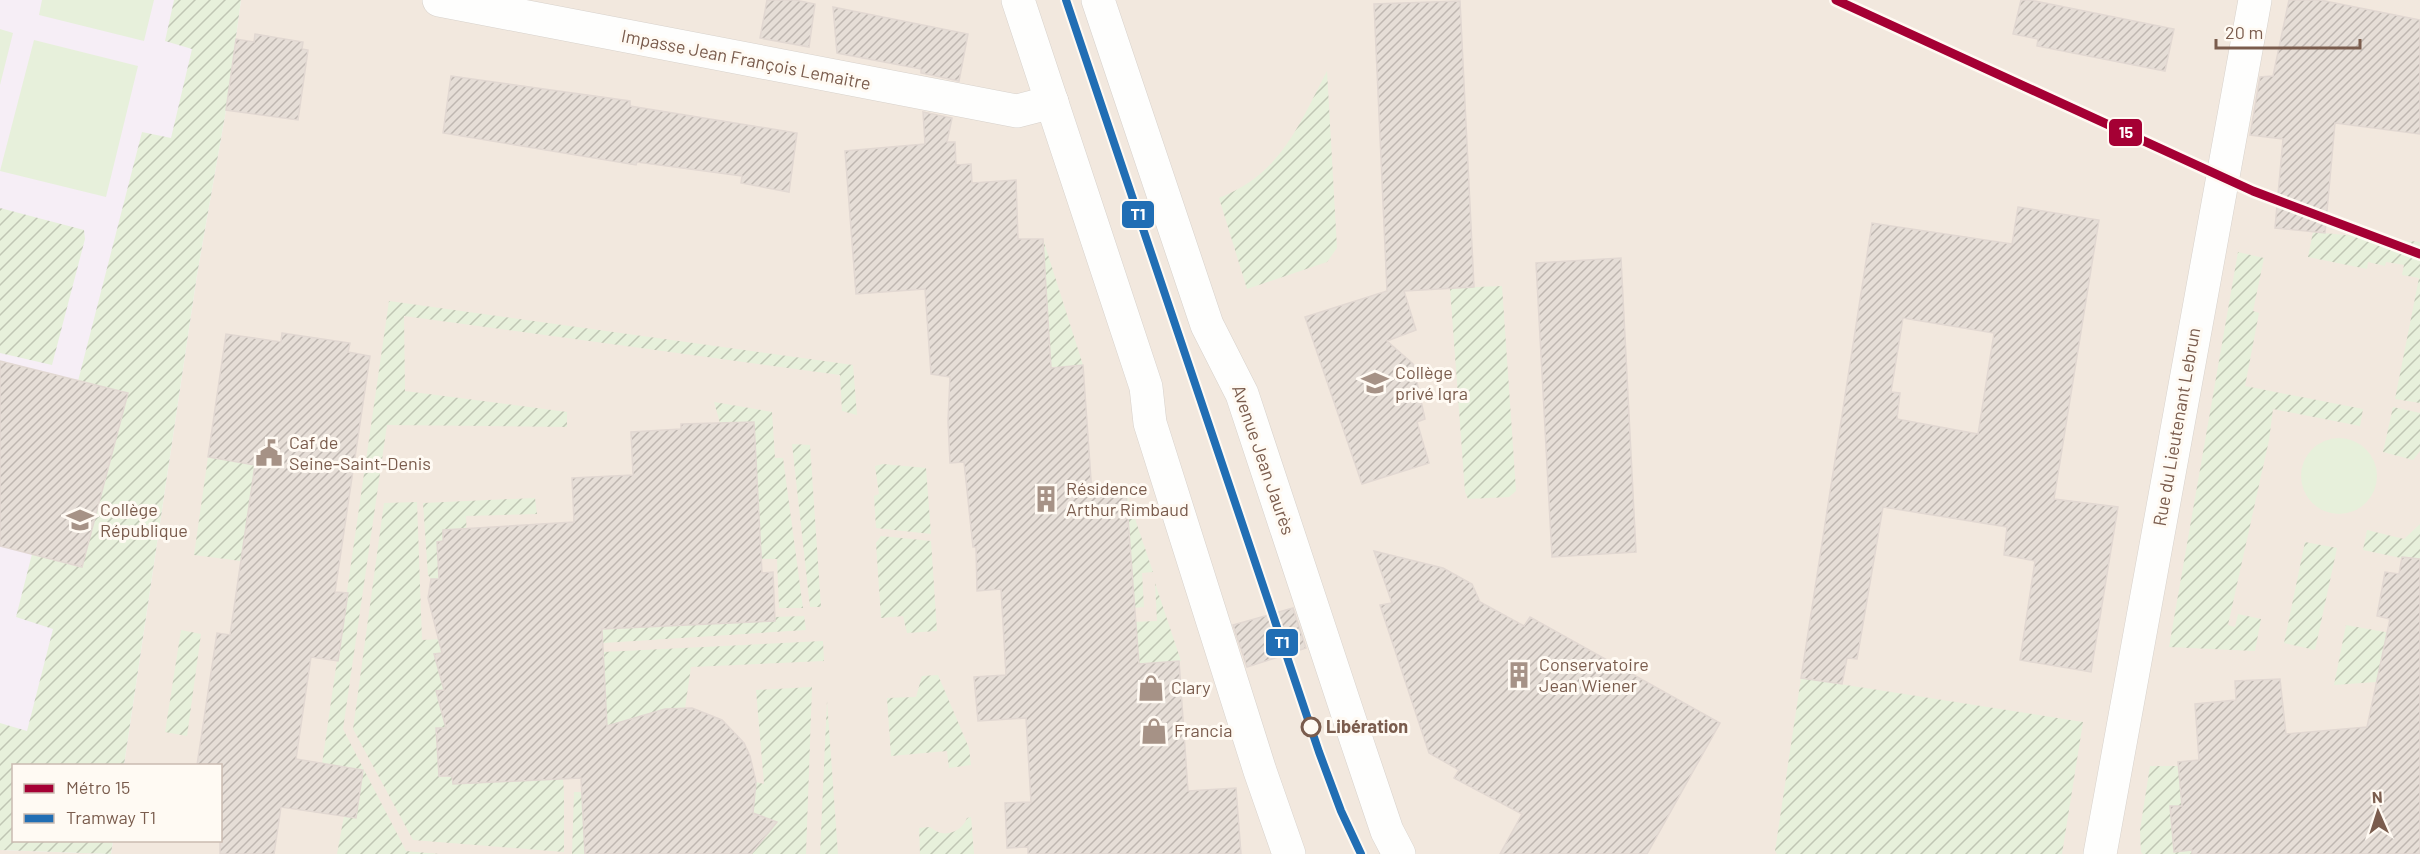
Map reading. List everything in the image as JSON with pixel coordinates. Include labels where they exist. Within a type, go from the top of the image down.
[{"type":"street","name":"Impasse Jean François Lemaitre","points":[[439,0],[1017,111],[1052,102]]},
{"type":"street","points":[[1018,0],[1146,387],[1150,423],[1256,760],[1289,854]]},
{"type":"street","name":"Avenue Jean Jaurès","points":[[1098,0],[1207,325],[1242,394],[1387,831],[1399,854]]},
{"type":"street","name":"Rue du Lieutenant Lebrun","points":[[2100,854],[2255,0]]},
{"type":"shaded area","points":[[0,0],[2420,0],[2420,854],[0,854]]},
{"type":"shaded area","name":"Collège République","points":[[0,0],[241,0],[226,110],[197,275],[124,764],[12,764],[12,842],[113,842],[111,854],[0,850]]},
{"type":"green space","points":[[42,0],[154,0],[144,41],[39,15]]},
{"type":"green space","points":[[174,0],[241,0],[226,110],[197,275],[124,764],[12,764],[12,842],[113,842],[111,854],[0,850],[0,723],[27,731],[53,629],[16,617],[32,554],[82,566],[127,393],[78,381],[142,132],[171,138],[192,49],[165,41]]},
{"type":"green space","points":[[0,29],[13,33],[0,85]]},
{"type":"green space","points":[[34,40],[138,66],[106,197],[0,171]]},
{"type":"green space","points":[[1327,71],[1337,248],[1327,262],[1247,289],[1219,198],[1258,176],[1273,162],[1297,129]]},
{"type":"green space","points":[[0,208],[84,230],[85,239],[52,365],[0,353]]},
{"type":"green space","points":[[2313,232],[2420,242],[2420,403],[2395,399],[2419,278],[2402,275],[2404,265],[2386,262],[2385,266],[2368,262],[2367,269],[2308,257]]},
{"type":"green space","points":[[1043,239],[1083,365],[1051,368]]},
{"type":"green space","points":[[2238,252],[2264,258],[2253,311],[2259,313],[2245,386],[2363,409],[2360,426],[2273,409],[2269,440],[2228,625],[2235,627],[2238,614],[2261,619],[2255,651],[2169,647]]},
{"type":"green space","points":[[1502,286],[1516,491],[1509,497],[1468,499],[1465,492],[1450,288]]},
{"type":"green space","points":[[389,301],[853,365],[857,415],[842,411],[840,375],[404,316],[405,391],[567,412],[567,427],[387,425],[343,729],[406,851],[439,854],[337,854],[344,816],[356,818],[363,771],[322,764]]},
{"type":"green space","points":[[714,402],[772,412],[775,458],[783,458],[803,608],[779,608],[777,559],[761,559],[754,423],[720,423]]},
{"type":"green space","points":[[2393,407],[2420,413],[2420,451],[2413,460],[2383,452]]},
{"type":"green space","points":[[2339,438],[2353,441],[2366,449],[2374,462],[2377,476],[2374,490],[2366,503],[2353,511],[2339,514],[2325,511],[2312,503],[2304,490],[2301,476],[2304,462],[2312,449],[2325,441]]},
{"type":"green space","points":[[792,444],[810,445],[821,607],[810,607]]},
{"type":"green space","points":[[208,457],[255,465],[241,561],[194,555]]},
{"type":"green space","points":[[883,464],[926,468],[931,534],[876,528],[874,496],[879,494],[875,466]]},
{"type":"green space","points":[[1126,492],[1153,572],[1142,573],[1144,607],[1134,608]]},
{"type":"green space","points":[[535,498],[537,514],[466,516],[467,539],[454,530],[443,530],[443,541],[437,542],[439,579],[431,579],[428,575],[423,503]]},
{"type":"green space","points":[[595,498],[775,621],[775,617],[804,616],[806,630],[603,643]]},
{"type":"green space","points":[[417,502],[422,640],[442,639],[444,653],[434,654],[446,690],[436,691],[452,727],[436,729],[439,777],[452,776],[453,784],[489,774],[491,783],[492,775],[527,773],[528,781],[530,781],[530,773],[559,726],[564,792],[564,852],[413,840],[353,729],[384,503]]},
{"type":"green space","points":[[2420,524],[2420,562],[2363,550],[2367,530],[2404,539]]},
{"type":"green space","points":[[881,536],[931,541],[937,631],[907,633],[903,616],[881,618],[876,543]]},
{"type":"green space","points":[[2305,542],[2337,548],[2315,650],[2284,643]]},
{"type":"green space","points":[[1155,583],[1181,661],[1110,666],[1108,623],[1157,621]]},
{"type":"green space","points":[[2346,625],[2407,636],[2389,663],[2381,662],[2376,682],[2334,685]]},
{"type":"green space","points":[[181,630],[201,634],[187,736],[165,732]]},
{"type":"green space","points":[[823,641],[824,661],[691,667],[685,708],[665,709],[652,713],[608,757],[603,652]]},
{"type":"green space","points":[[938,675],[969,748],[971,765],[949,768],[947,751],[891,756],[887,698],[916,697],[922,676]]},
{"type":"green space","points":[[1801,678],[2083,722],[2062,854],[1777,854],[1775,851]]},
{"type":"green space","points":[[812,687],[806,854],[750,854],[765,836],[773,821],[750,812],[756,782],[764,784],[756,690]]},
{"type":"green space","points":[[827,701],[838,854],[820,854]]},
{"type":"green space","points":[[2150,766],[2179,766],[2182,806],[2170,807],[2174,851],[2192,850],[2192,854],[2143,854],[2141,852],[2140,830]]},
{"type":"green space","points":[[574,792],[582,792],[585,854],[572,854]]},
{"type":"green space","points":[[971,817],[974,854],[920,854],[919,828],[930,827],[940,833],[951,833]]},
{"type":"building","points":[[767,0],[795,0],[815,4],[809,47],[760,38]]},
{"type":"building","points":[[2021,0],[2174,29],[2165,71],[2037,46],[2038,39],[2013,34]]},
{"type":"building","points":[[2289,0],[2320,0],[2420,20],[2420,134],[2335,123],[2325,233],[2275,228],[2283,139],[2250,135],[2260,77],[2273,76]]},
{"type":"building","points":[[1460,1],[1474,287],[1404,291],[1416,330],[1387,341],[1413,364],[1425,419],[1417,422],[1429,463],[1362,484],[1305,317],[1387,291],[1374,4]]},
{"type":"building","points":[[833,7],[968,34],[959,81],[921,73],[921,69],[837,53]]},
{"type":"building","points":[[255,34],[303,42],[302,49],[308,50],[298,120],[226,110],[236,39],[254,42]]},
{"type":"building","points":[[451,76],[630,101],[630,106],[797,133],[789,192],[741,183],[742,176],[637,162],[636,165],[443,133]]},
{"type":"building","name":"Résidence Arthur Rimbaud","points":[[923,112],[952,118],[947,142],[955,142],[956,165],[971,164],[972,183],[1016,180],[1018,239],[1043,239],[1051,368],[1083,365],[1092,494],[1126,492],[1139,664],[1179,661],[1188,791],[1236,788],[1241,854],[1028,854],[1028,847],[1007,848],[1005,803],[1031,802],[1026,718],[978,721],[974,677],[1006,675],[1001,589],[977,591],[976,547],[973,547],[964,462],[950,463],[948,421],[950,377],[931,374],[925,289],[856,294],[845,151],[925,144]]},
{"type":"building","points":[[2018,207],[2099,220],[2054,499],[2118,507],[2091,672],[2020,660],[2035,561],[2004,555],[2007,527],[1883,507],[1857,659],[1847,658],[1842,684],[1801,678],[1872,223],[2012,244]],"holes":[[[1903,318],[1994,333],[1978,434],[1897,419],[1900,393],[1891,392]]]},
{"type":"building","points":[[1621,258],[1636,552],[1552,557],[1536,263]]},
{"type":"building","points":[[282,333],[350,343],[348,352],[370,356],[335,592],[348,593],[338,661],[311,657],[296,759],[363,770],[356,818],[281,807],[274,854],[220,854],[222,764],[197,764],[217,633],[230,635],[255,465],[208,457],[226,334],[281,342]]},
{"type":"building","points":[[0,361],[128,393],[82,567],[0,546]]},
{"type":"building","points":[[754,422],[762,573],[773,572],[775,621],[602,629],[607,726],[665,709],[692,708],[722,720],[744,743],[750,756],[756,782],[753,813],[777,822],[751,854],[585,854],[581,778],[453,784],[452,776],[439,776],[436,728],[446,728],[436,691],[444,690],[434,654],[442,653],[428,598],[431,579],[439,579],[437,542],[443,541],[443,530],[574,522],[572,478],[633,475],[631,432],[681,429],[681,424]]},
{"type":"building","name":"Conservatoire Jean Wiener","points":[[1374,551],[1443,568],[1472,584],[1480,602],[1524,626],[1530,617],[1720,723],[1647,854],[1500,854],[1522,814],[1454,778],[1459,770],[1429,753],[1380,605],[1392,603]]},
{"type":"building","points":[[2402,557],[2420,559],[2420,854],[2192,854],[2192,850],[2174,852],[2170,806],[2182,806],[2178,762],[2199,760],[2195,704],[2236,700],[2235,681],[2280,679],[2286,734],[2367,727],[2390,619],[2377,616],[2385,572],[2399,574]]},
{"type":"building","points":[[1293,608],[1306,648],[1247,667],[1233,625]]},
{"type":"metro line","name":"15","points":[[1836,0],[2253,191],[2420,254]]},
{"type":"tram line","name":"T1","points":[[1066,0],[1319,752],[1341,811],[1361,854]]},
{"type":"place","name":"Collège privé Iqra","points":[[1375,383]]},
{"type":"place","name":"Caf de Seine-Saint-Denis","points":[[269,453]]},
{"type":"place","name":"Résidence Arthur Rimbaud","points":[[1046,499]]},
{"type":"place","name":"Collège République","points":[[80,520]]},
{"type":"place","name":"Conservatoire Jean Wiener","points":[[1519,675]]},
{"type":"place","name":"Clary","points":[[1151,688]]},
{"type":"place","name":"Libération","points":[[1311,727]]},
{"type":"place","name":"Francia","points":[[1154,731]]}]
